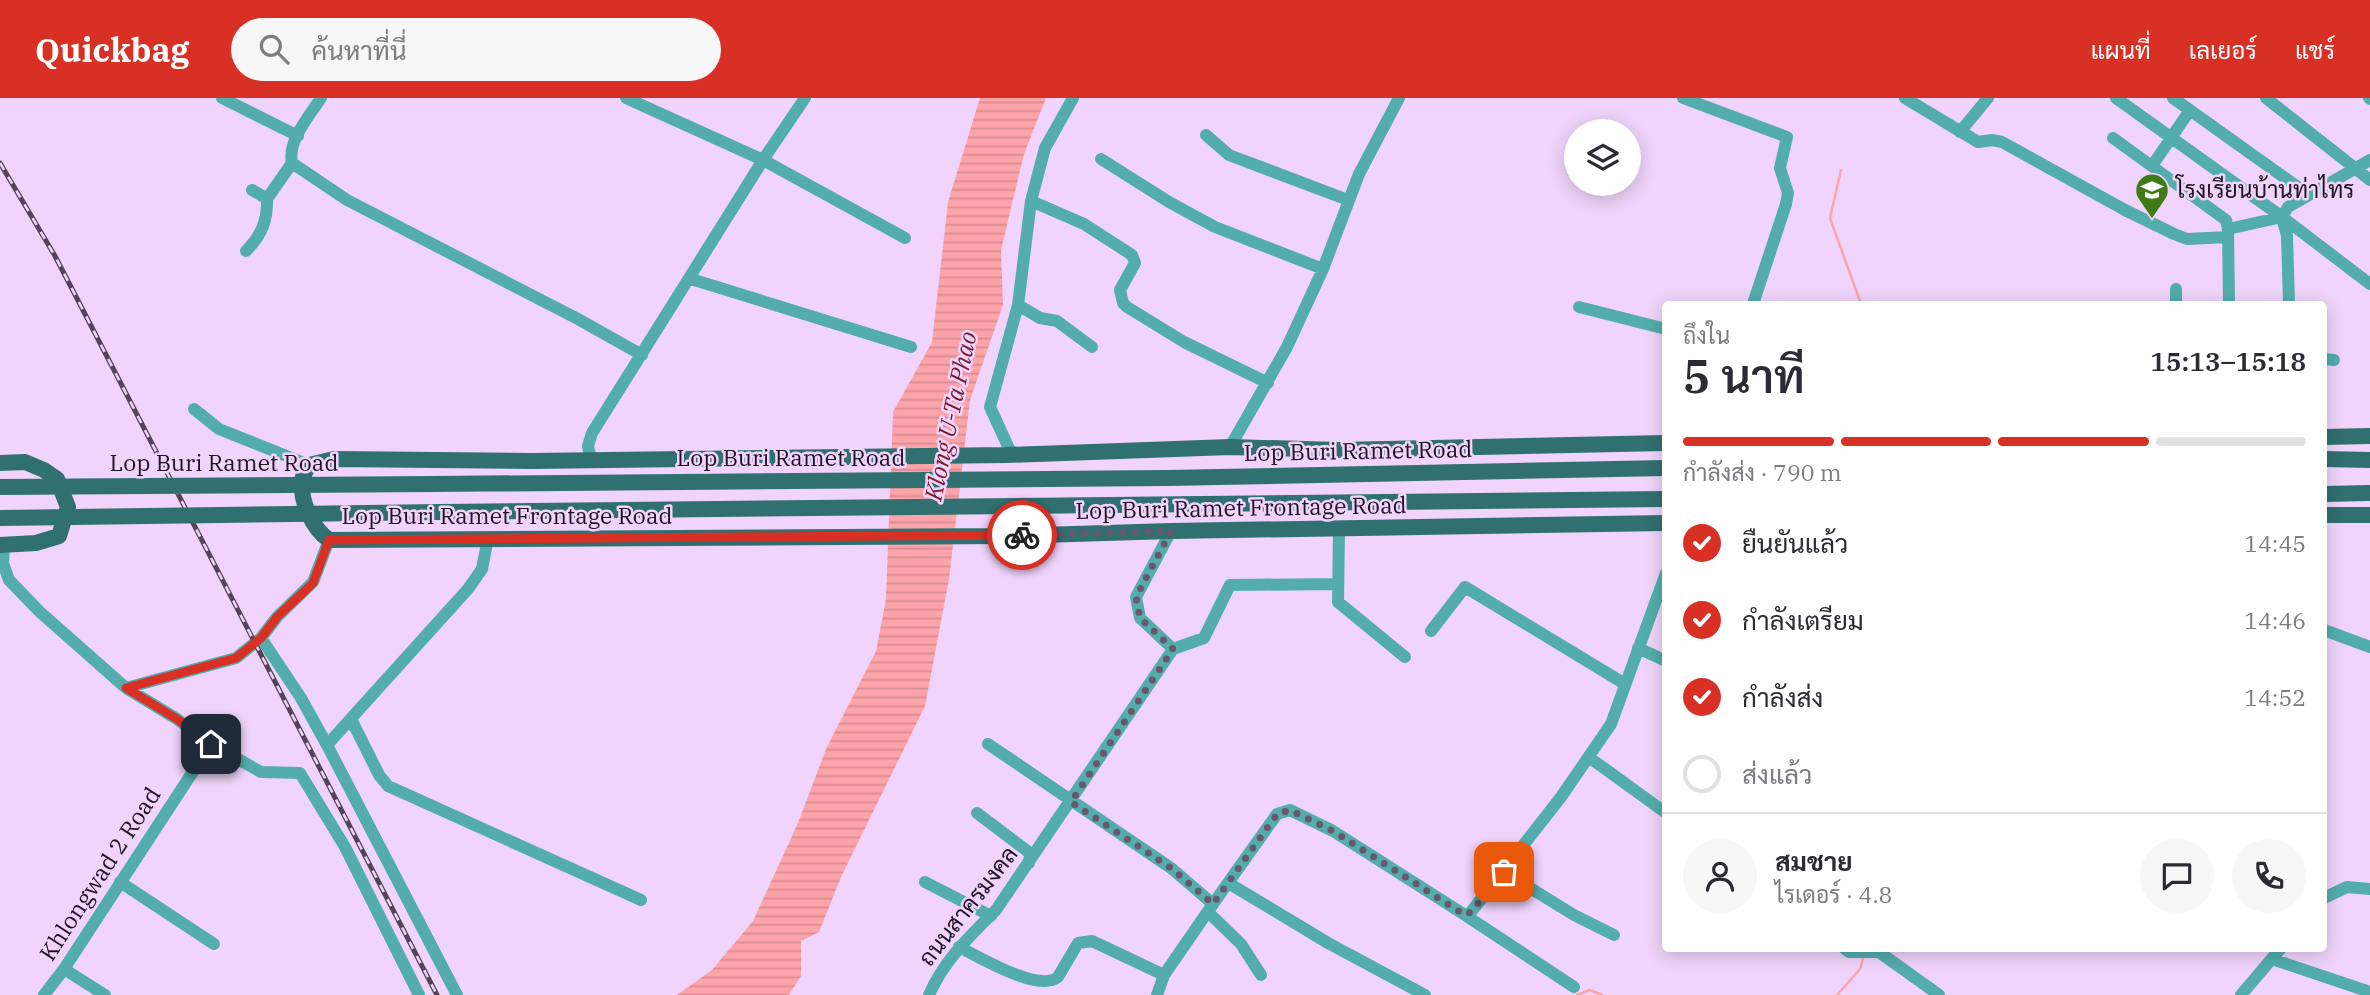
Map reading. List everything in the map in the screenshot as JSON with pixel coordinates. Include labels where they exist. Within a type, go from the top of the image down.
[{"type":"main road","points":[[2327,437],[2370,436]]},
{"type":"main road","points":[[309,465],[334,459],[591,460],[1009,455],[1230,447],[1339,450],[1662,443]]},
{"type":"main road","points":[[2327,459],[2370,460]]},
{"type":"main road","points":[[591,460],[594,482]]},
{"type":"main road","points":[[0,463],[25,462],[44,470],[57,479],[68,507],[59,536],[36,543],[2,545]]},
{"type":"main road","name":"Lop Buri Ramet Frontage Road","points":[[309,465],[302,478],[305,506],[320,534],[329,540],[1006,536],[1662,523]]},
{"type":"main road","name":"Lop Buri Ramet Road","points":[[0,487],[1006,479],[1662,468]]},
{"type":"main road","points":[[1333,504],[1335,474]]},
{"type":"main road","points":[[2327,494],[2370,493]]},
{"type":"main road","points":[[0,519],[1662,499]]},
{"type":"main road","points":[[2327,515],[2370,515]]},
{"type":"street","points":[[222,98],[298,136]]},
{"type":"street","points":[[321,98],[298,136],[290,155],[292,163],[347,200],[578,318],[642,355]]},
{"type":"street","points":[[626,98],[763,160],[905,238]]},
{"type":"street","points":[[591,460],[588,446],[592,433],[691,279],[763,160],[805,98]]},
{"type":"street","points":[[1009,455],[990,407],[1018,305],[1031,201],[1045,148],[1073,98]]},
{"type":"street","points":[[1230,447],[1268,383],[1324,269],[1359,174],[1399,98]]},
{"type":"street","points":[[1683,98],[1787,137],[1780,167],[1788,193],[1786,204],[1754,301]]},
{"type":"street","points":[[1905,98],[1981,143],[1992,140],[2002,142],[2125,210],[2187,239],[2228,233],[2282,217],[2288,207],[2370,160]]},
{"type":"street","points":[[1960,132],[1988,98]]},
{"type":"street","points":[[2116,98],[2370,284]]},
{"type":"street","points":[[2173,98],[2309,195]]},
{"type":"street","points":[[2266,98],[2370,180]]},
{"type":"street","points":[[2152,166],[2190,110]]},
{"type":"street","points":[[1206,135],[1229,155],[1348,200]]},
{"type":"street","points":[[2113,138],[2226,220],[2229,301]]},
{"type":"street","points":[[1101,159],[1169,202],[1215,226],[1324,269]]},
{"type":"street","points":[[267,196],[274,191],[292,163]]},
{"type":"street","points":[[253,190],[267,196]]},
{"type":"street","points":[[246,251],[262,232],[268,213],[267,196]]},
{"type":"street","points":[[1031,201],[1084,224],[1132,255],[1135,263],[1120,290],[1123,303],[1127,307],[1184,342],[1268,383]]},
{"type":"street","points":[[2282,217],[2287,236],[2289,301]]},
{"type":"street","points":[[691,279],[911,346]]},
{"type":"street","points":[[2176,289],[2176,301]]},
{"type":"street","points":[[1018,305],[1040,318],[1057,321],[1092,347]]},
{"type":"street","points":[[1579,307],[1662,328]]},
{"type":"street","points":[[194,409],[219,429],[309,465]]},
{"type":"street","points":[[1339,529],[1338,602],[1405,657]]},
{"type":"street","points":[[1171,531],[1136,597],[1140,618],[1173,649],[1203,638],[1230,585],[1338,584]]},
{"type":"street","points":[[327,745],[468,589],[482,569],[488,538]]},
{"type":"street","points":[[126,688],[236,658],[261,638],[277,617],[313,583],[329,540]]},
{"type":"street","points":[[2,545],[3,563],[9,580],[40,612],[126,688],[177,719],[211,744],[261,772],[300,773],[345,847],[419,995]]},
{"type":"street","points":[[1465,915],[1471,912],[1504,872],[1590,758],[1611,724],[1662,584]]},
{"type":"street","points":[[1431,631],[1465,587],[1625,684]]},
{"type":"street","points":[[2327,631],[2370,647]]},
{"type":"street","points":[[261,638],[301,698],[327,745],[457,995]]},
{"type":"street","points":[[1638,648],[1662,659]]},
{"type":"street","name":"ถนนสาครมงคล","points":[[929,995],[937,976],[959,947],[991,916],[1029,863],[1173,649]]},
{"type":"street","points":[[352,719],[379,775],[388,786],[641,900]]},
{"type":"street","name":"Khlongwad 2 Road","points":[[44,995],[64,969],[211,744]]},
{"type":"street","points":[[988,744],[1171,868],[1211,908],[1241,944],[1261,975]]},
{"type":"street","points":[[1590,758],[1662,810]]},
{"type":"street","points":[[1157,995],[1164,975],[1277,814],[1290,810],[1333,831],[1574,986]]},
{"type":"street","points":[[977,813],[1026,850],[1030,854],[1029,863]]},
{"type":"street","points":[[1504,872],[1574,915],[1614,935]]},
{"type":"street","points":[[120,882],[214,944]]},
{"type":"street","points":[[925,882],[991,916]]},
{"type":"street","points":[[1230,884],[1328,943],[1425,995]]},
{"type":"street","points":[[2327,897],[2347,887],[2370,889]]},
{"type":"street","points":[[959,947],[1018,975],[1043,982],[1053,981],[1058,977],[1078,943],[1092,941],[1164,975]]},
{"type":"street","points":[[1879,952],[1938,995]]},
{"type":"street","points":[[2241,995],[2276,954],[2367,991],[2365,995]]},
{"type":"street","points":[[64,969],[105,995]]},
{"type":"water","name":"Klong U-Ta Phao","points":[[980,98],[1046,98],[1024,154],[1001,250],[1003,305],[970,400],[949,579],[925,706],[841,877],[819,932],[801,941],[801,976],[789,995],[677,995],[712,970],[753,921],[798,823],[826,749],[876,651],[886,599],[893,412],[932,342],[948,202]]},
{"type":"waterway","points":[[1841,170],[1830,218],[1860,301]]},
{"type":"waterway","points":[[1837,995],[1860,969],[1864,955]]},
{"type":"waterway","points":[[1577,995],[1590,990],[1602,995]]},
{"type":"railway","points":[[0,163],[55,256],[437,995]]},
{"type":"way so far","points":[[1022,535],[1171,531],[1136,597],[1140,618],[1173,649],[1071,802],[1171,868],[1213,904],[1230,884],[1277,814],[1290,810],[1333,831],[1465,915],[1471,912],[1504,872]]},
{"type":"place","name":"โรงเรียนบ้านท่าไทร","points":[[2152,220]]},
{"type":"route","points":[[211,744],[177,719],[126,688],[236,658],[261,638],[277,617],[313,583],[329,540],[1022,535]]}]
